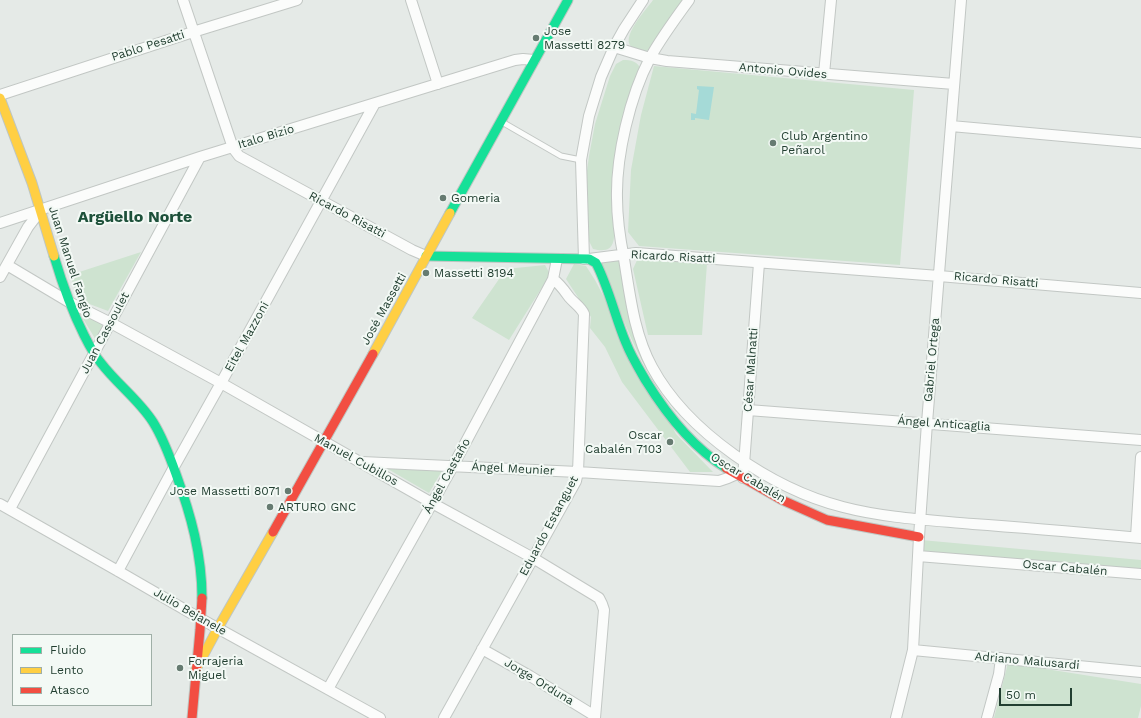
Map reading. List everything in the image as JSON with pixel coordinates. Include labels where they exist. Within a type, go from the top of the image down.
[{"type":"main road","name":"José Massetti","points":[[218,628],[324,442],[568,0]]},
{"type":"main road","name":"Juan Manuel Fangio","points":[[0,98],[41,210],[69,302],[84,336],[102,364],[150,418],[162,438],[185,497],[195,533],[201,579],[201,619],[192,718]]},
{"type":"main road","name":"Ricardo Risatti","points":[[426,256],[586,259]]},
{"type":"main road","name":"Oscar Cabalén","points":[[586,259],[596,263],[626,344],[638,368],[654,394],[670,417],[692,441],[717,462],[782,500],[827,520],[919,538]]},
{"type":"main road","name":"Juan Manuel Fangio","points":[[196,669],[218,628]]},
{"type":"street","points":[[183,0],[233,148]]},
{"type":"street","name":"Pablo Pesatti","points":[[0,95],[193,32],[297,0]]},
{"type":"street","points":[[411,0],[438,84]]},
{"type":"street","points":[[586,259],[581,160],[585,135],[601,77],[614,47],[643,0]]},
{"type":"street","points":[[689,0],[650,58],[640,80],[626,126],[621,153],[617,198],[619,228],[636,328],[651,366],[661,382],[696,425],[744,462],[796,491],[823,502],[863,512],[920,519],[1138,537],[1141,457]]},
{"type":"street","points":[[824,74],[831,0]]},
{"type":"street","name":"Gabriel Ortega","points":[[896,718],[913,650],[927,423],[961,0]]},
{"type":"street","name":"Antonio Ovides","points":[[614,47],[650,58],[954,84]]},
{"type":"street","name":"Italo Bizio","points":[[0,223],[200,157],[515,60],[534,60]]},
{"type":"street","name":"Eitel Mazzoni","points":[[118,570],[375,103]]},
{"type":"street","points":[[951,126],[1141,143]]},
{"type":"street","name":"Ricardo Risatti","points":[[233,148],[239,156],[412,250],[426,256]]},
{"type":"street","name":"Juan Cassoulet","points":[[10,510],[200,157]]},
{"type":"street","points":[[0,277],[28,227],[41,210]]},
{"type":"street","name":"Ricardo Risatti","points":[[586,259],[636,253],[1141,293]]},
{"type":"street","name":"Ángel Castaño","points":[[328,689],[453,466],[553,279],[557,259]]},
{"type":"street","name":"César Malnatti","points":[[740,476],[744,462],[759,262]]},
{"type":"street","name":"Manuel Cubillos","points":[[7,265],[69,302],[111,323],[533,558],[599,598],[604,610],[595,717]]},
{"type":"street","name":"Eduardo Estanguet","points":[[444,718],[576,481],[578,472],[584,314],[560,285],[553,279]]},
{"type":"street","name":"Ángel Anticaglia","points":[[748,410],[1141,440]]},
{"type":"street","name":"Ángel Meunier","points":[[360,462],[578,472],[719,481],[740,476]]},
{"type":"street","name":"Julio Bejanele","points":[[0,504],[118,570],[201,619],[380,718]]},
{"type":"street","name":"Oscar Cabalén","points":[[918,556],[1141,574]]},
{"type":"street","name":"Jorge Orduna","points":[[482,650],[530,676],[595,717]]},
{"type":"street","name":"Adriano Malusardi","points":[[913,650],[1141,672]]},
{"type":"street","points":[[987,718],[999,674],[1001,658]]},
{"type":"lane","points":[[501,121],[561,156],[581,160]]},
{"type":"green space","points":[[653,0],[683,0],[652,47],[645,52],[633,48],[629,44],[629,38],[635,24]]},
{"type":"green space","points":[[623,60],[634,62],[640,67],[641,70],[632,96],[613,242],[612,246],[609,248],[600,250],[593,249],[588,239],[586,178],[595,124],[610,76],[616,64]]},
{"type":"green space","name":"Club Argentino Peñarol","points":[[654,66],[914,90],[900,265],[639,246],[628,232],[631,170],[641,115]]},
{"type":"green space","points":[[141,252],[108,311],[79,300],[70,275]]},
{"type":"green space","points":[[638,258],[707,263],[702,335],[648,335],[633,269]]},
{"type":"green space","points":[[600,260],[619,261],[643,353],[680,408],[676,412],[652,379],[644,365],[624,321]]},
{"type":"green space","points":[[574,264],[586,266],[595,280],[676,434],[713,472],[690,472],[622,382],[605,347],[590,328],[591,317],[566,279]]},
{"type":"green space","points":[[545,265],[550,274],[509,340],[472,318],[506,269]]},
{"type":"green space","points":[[77,309],[104,322],[96,340]]},
{"type":"green space","points":[[381,465],[443,469],[429,493]]},
{"type":"green space","points":[[921,540],[1141,560],[1141,572],[921,553]]},
{"type":"green space","points":[[1008,663],[1141,684],[1141,706],[1138,718],[994,718]]},
{"type":"water","points":[[697,86],[714,87],[709,120],[695,118],[695,120],[691,120],[691,113],[696,114],[699,90],[697,89]]},
{"type":"traffic: fast","points":[[450,213],[568,0]]},
{"type":"traffic: fast","points":[[54,256],[71,306],[92,350],[107,371],[135,399],[147,414],[157,428],[166,448],[181,489],[195,535],[200,566],[202,598]]},
{"type":"traffic: fast","points":[[426,256],[589,259],[596,263],[605,282],[628,348],[646,381],[672,418],[691,440],[714,460],[726,468]]},
{"type":"traffic: slow","points":[[0,98],[32,183],[54,256]]},
{"type":"traffic: slow","points":[[373,354],[450,213]]},
{"type":"traffic: slow","points":[[196,669],[273,532]]},
{"type":"traffic: jam","points":[[273,532],[373,354]]},
{"type":"traffic: jam","points":[[726,468],[782,500],[827,520],[919,537]]},
{"type":"traffic: jam","points":[[192,718],[202,598]]},
{"type":"place","name":"Jose Massetti 8279","points":[[536,38]]},
{"type":"place","name":"Club Argentino Peñarol","points":[[773,143]]},
{"type":"place","name":"Gomeria","points":[[443,198]]},
{"type":"place","name":"Massetti 8194","points":[[426,273]]},
{"type":"place","name":"Oscar Cabalén 7103","points":[[670,442]]},
{"type":"place","name":"Jose Massetti 8071","points":[[288,491]]},
{"type":"place","name":"ARTURO GNC","points":[[270,507]]},
{"type":"place","name":"Forrajeria Miguel","points":[[180,668]]},
{"type":"district","name":"Argüello Norte","points":[[135,217]]}]
